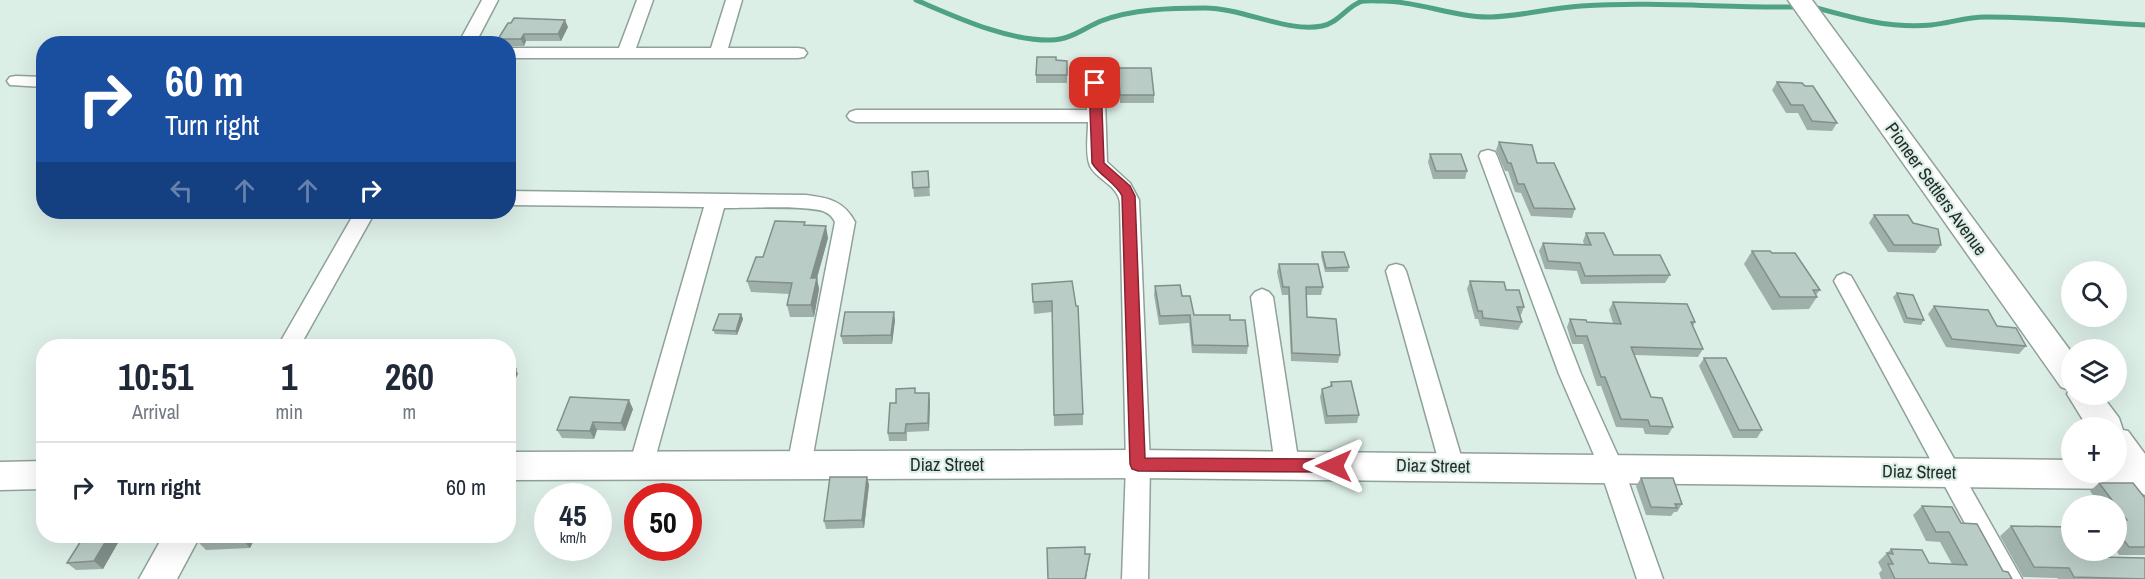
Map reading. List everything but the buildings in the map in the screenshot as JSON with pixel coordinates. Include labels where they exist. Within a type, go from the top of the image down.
[{"type":"main road","name":"Pioneer Settlers Avenue","points":[[1805,7],[2061,363]]},
{"type":"main road","points":[[2127,455],[2144,477]]},
{"type":"main road","name":"Diaz Street","points":[[516,466],[1138,464],[1452,466],[1951,472],[2144,477]]},
{"type":"main road","points":[[0,476],[36,475]]},
{"type":"main road","points":[[157,579],[178,543]]},
{"type":"street","points":[[470,36],[490,0]]},
{"type":"street","points":[[626,53],[645,0]]},
{"type":"street","points":[[718,53],[734,0]]},
{"type":"street","points":[[516,53],[798,53]]},
{"type":"street","points":[[1095,67],[1098,163],[1125,189],[1128,196],[1138,464],[1135,579]]},
{"type":"street","points":[[16,81],[36,82]]},
{"type":"street","points":[[856,116],[1096,116]]},
{"type":"street","points":[[1488,156],[1570,374],[1612,469],[1650,579]]},
{"type":"street","points":[[516,198],[806,202],[828,205],[841,212],[845,222],[799,466]]},
{"type":"street","points":[[641,466],[716,201]]},
{"type":"street","points":[[293,339],[361,219]]},
{"type":"street","points":[[1396,271],[1452,466]]},
{"type":"street","points":[[1845,281],[2009,579]]},
{"type":"street","points":[[1262,297],[1287,465]]},
{"type":"waterway","points":[[916,0],[999,32],[1017,37],[1051,40],[1071,36],[1113,17],[1179,8],[1219,9],[1309,27],[1328,24],[1355,4],[1368,1],[1410,4],[1478,17],[1608,5],[1800,7]]},
{"type":"waterway","points":[[1810,6],[1885,24],[1916,26],[1985,17],[2145,25]]},
{"type":"route","points":[[1095,83],[1098,163],[1125,189],[1131,222],[1138,464],[1334,466]]}]
